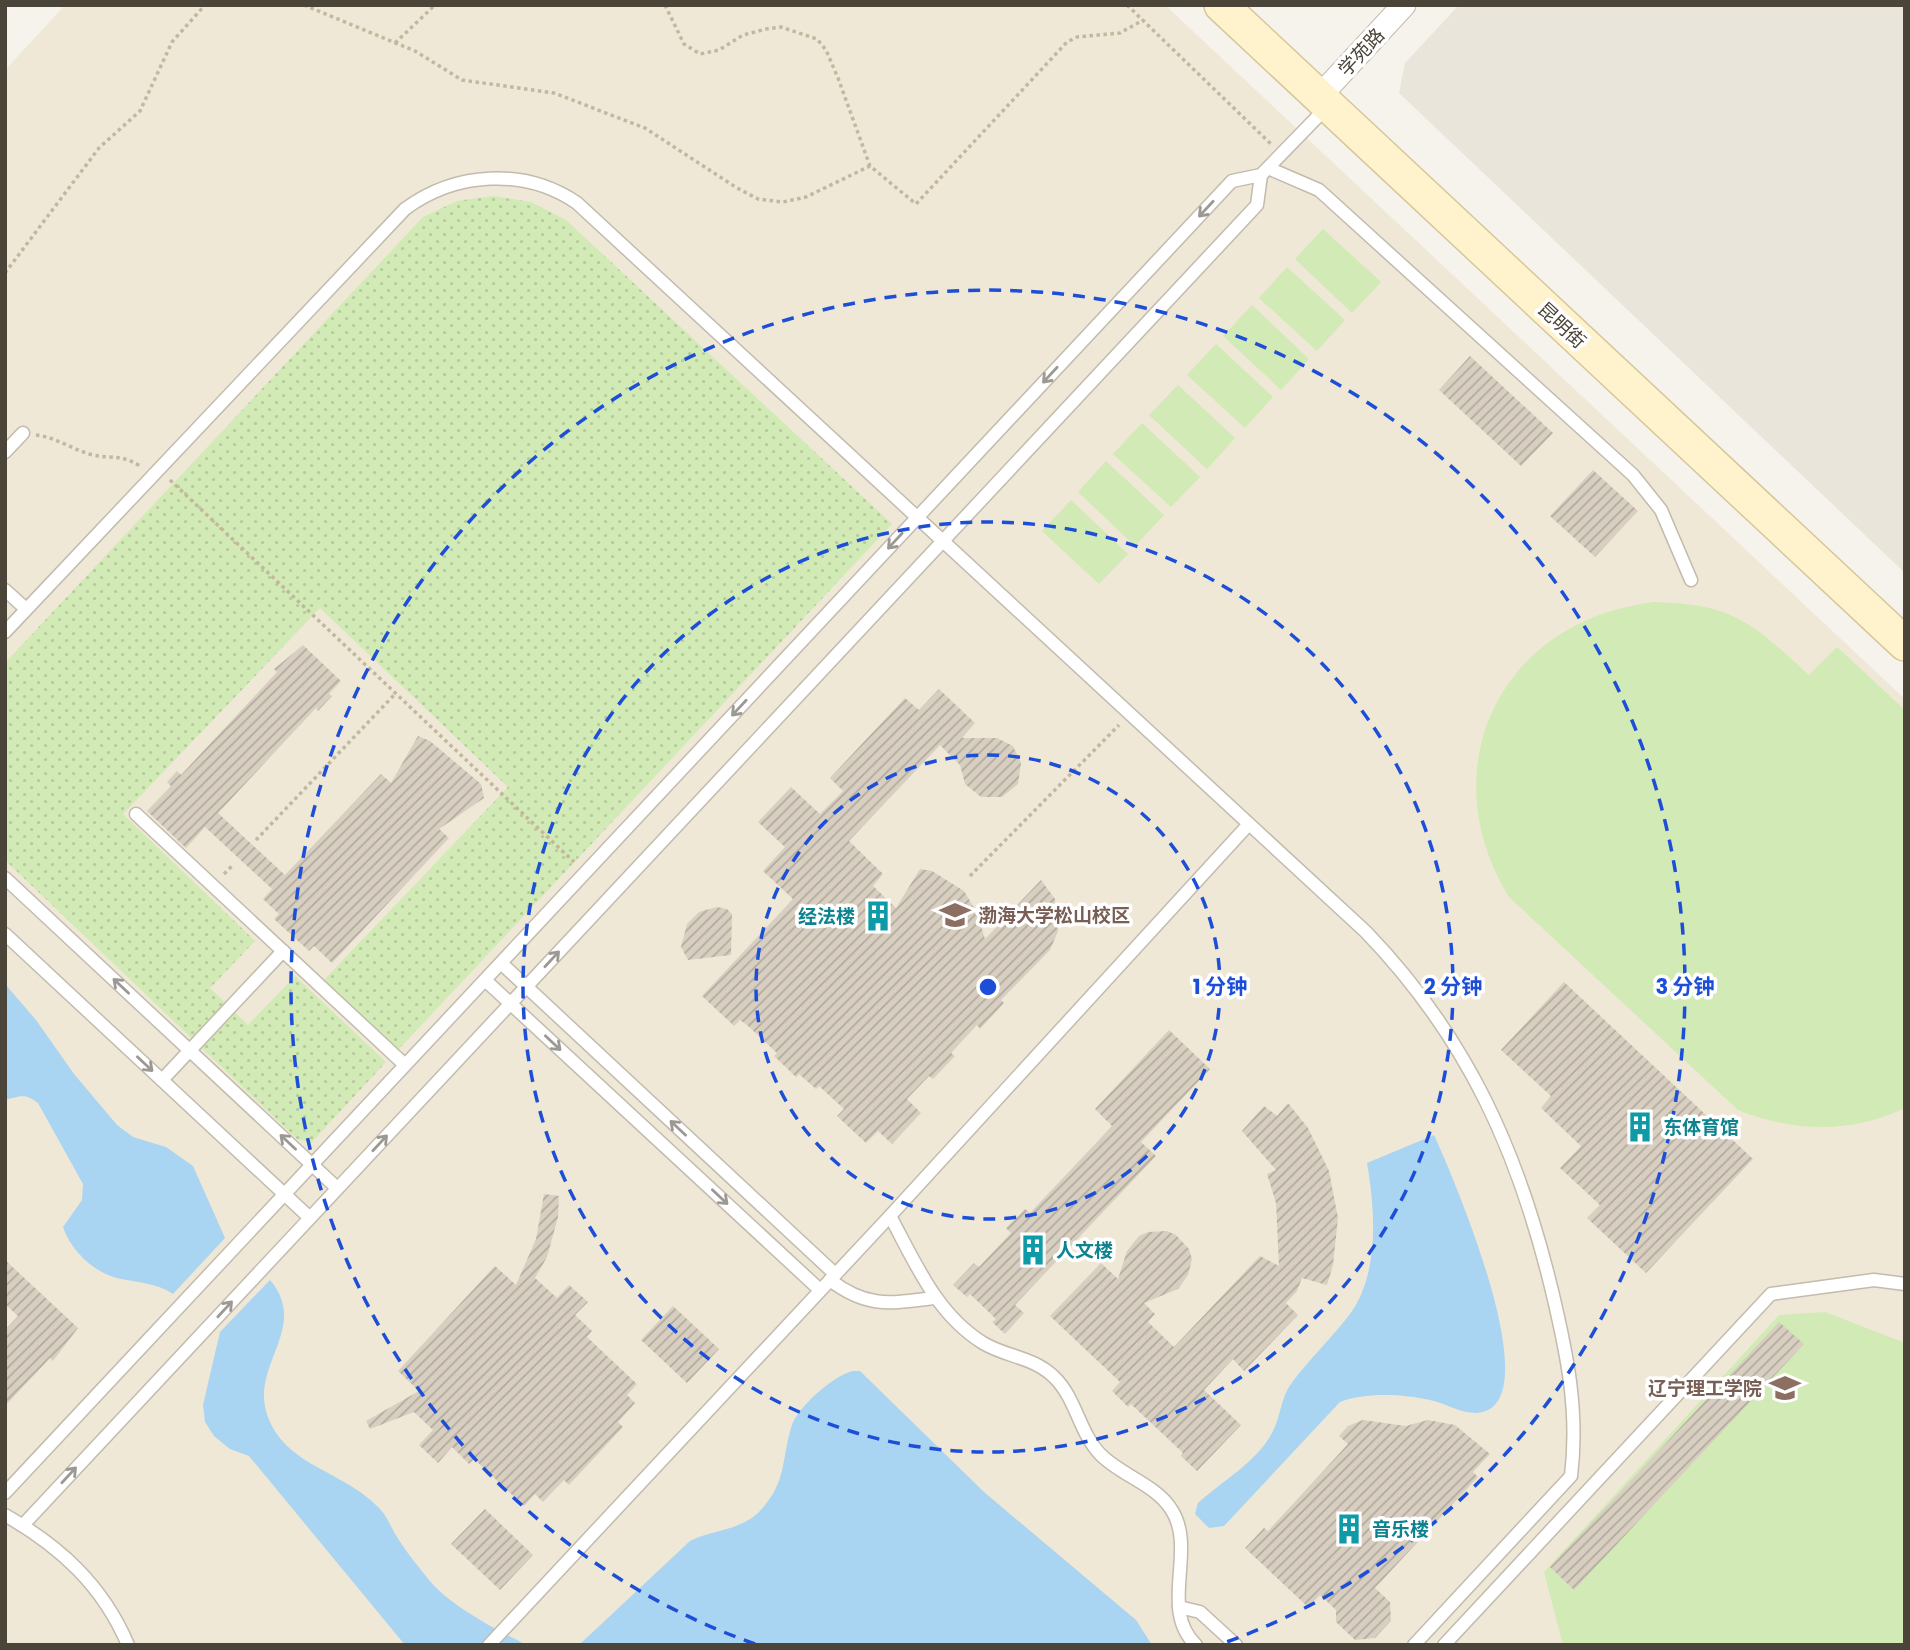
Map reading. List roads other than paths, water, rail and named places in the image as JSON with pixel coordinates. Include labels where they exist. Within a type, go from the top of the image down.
[{"type":"street","name":"昆明街","points":[[1221,5],[1905,644]]},
{"type":"street","name":"学苑路","points":[[1322,102],[1404,5]]},
{"type":"lane","points":[[5,1493],[1232,181],[1265,171],[1322,102]]},
{"type":"lane","points":[[23,1525],[1257,205],[1265,171]]},
{"type":"lane","points":[[1265,171],[1319,190],[1633,475],[1661,510],[1691,580]]},
{"type":"lane","points":[[5,632],[405,209],[450,184],[477,179],[506,179],[545,186],[577,203],[1391,958],[1435,1013],[1460,1051],[1487,1100],[1516,1169],[1542,1250],[1567,1356],[1574,1405],[1571,1476],[1415,1645]]},
{"type":"lane","points":[[5,452],[23,433]]},
{"type":"lane","points":[[5,590],[26,609]]},
{"type":"lane","points":[[136,814],[405,1065]]},
{"type":"lane","points":[[489,1645],[890,1216],[1249,824]]},
{"type":"lane","points":[[5,878],[337,1188]]},
{"type":"lane","points":[[5,934],[310,1218]]},
{"type":"lane","points":[[162,1080],[283,951]]},
{"type":"lane","points":[[500,963],[852,1295],[878,1304],[935,1298]]},
{"type":"lane","points":[[485,980],[820,1290]]},
{"type":"lane","points":[[890,1216],[935,1298],[964,1329],[983,1343],[1036,1363],[1054,1377],[1069,1395],[1098,1452],[1168,1504],[1180,1534],[1179,1607],[1182,1632],[1196,1645]]},
{"type":"lane","points":[[1444,1645],[1771,1294],[1874,1280],[1905,1284]]},
{"type":"lane","points":[[5,1515],[23,1525],[86,1575],[111,1609],[128,1645]]},
{"type":"lane","points":[[1179,1607],[1200,1612],[1236,1645]]},
{"type":"water","points":[[5,984],[117,1125],[133,1137],[166,1147],[193,1166],[225,1238],[173,1294],[154,1285],[121,1279],[102,1272],[78,1253],[67,1236],[63,1227],[82,1200],[83,1184],[38,1103],[22,1096],[5,1100]]},
{"type":"water","points":[[1434,1135],[1491,1286],[1502,1333],[1505,1373],[1498,1402],[1476,1413],[1430,1400],[1396,1395],[1372,1395],[1340,1402],[1224,1526],[1209,1528],[1195,1514],[1198,1503],[1248,1463],[1265,1444],[1275,1427],[1291,1384],[1343,1323],[1360,1298],[1371,1260],[1373,1240],[1372,1200],[1367,1163]]},
{"type":"water","points":[[270,1280],[280,1297],[284,1313],[264,1393],[266,1411],[274,1429],[298,1455],[363,1494],[377,1506],[412,1559],[449,1599],[527,1645],[405,1645],[249,1456],[230,1449],[214,1436],[205,1422],[203,1405],[220,1332]]},
{"type":"water","points":[[853,1371],[860,1371],[984,1492],[1136,1620],[1152,1645],[579,1645],[690,1541],[743,1523],[759,1512],[779,1481],[791,1428],[800,1411],[826,1386]]},
{"type":"place","name":"渤海大学松山校区","points":[[955,915]]},
{"type":"place","name":"经法楼","points":[[878,916]]},
{"type":"place","name":"东体育馆","points":[[1640,1127]]},
{"type":"place","name":"人文楼","points":[[1033,1250]]},
{"type":"place","name":"辽宁理工学院","points":[[1785,1388]]},
{"type":"place","name":"音乐楼","points":[[1349,1529]]}]
